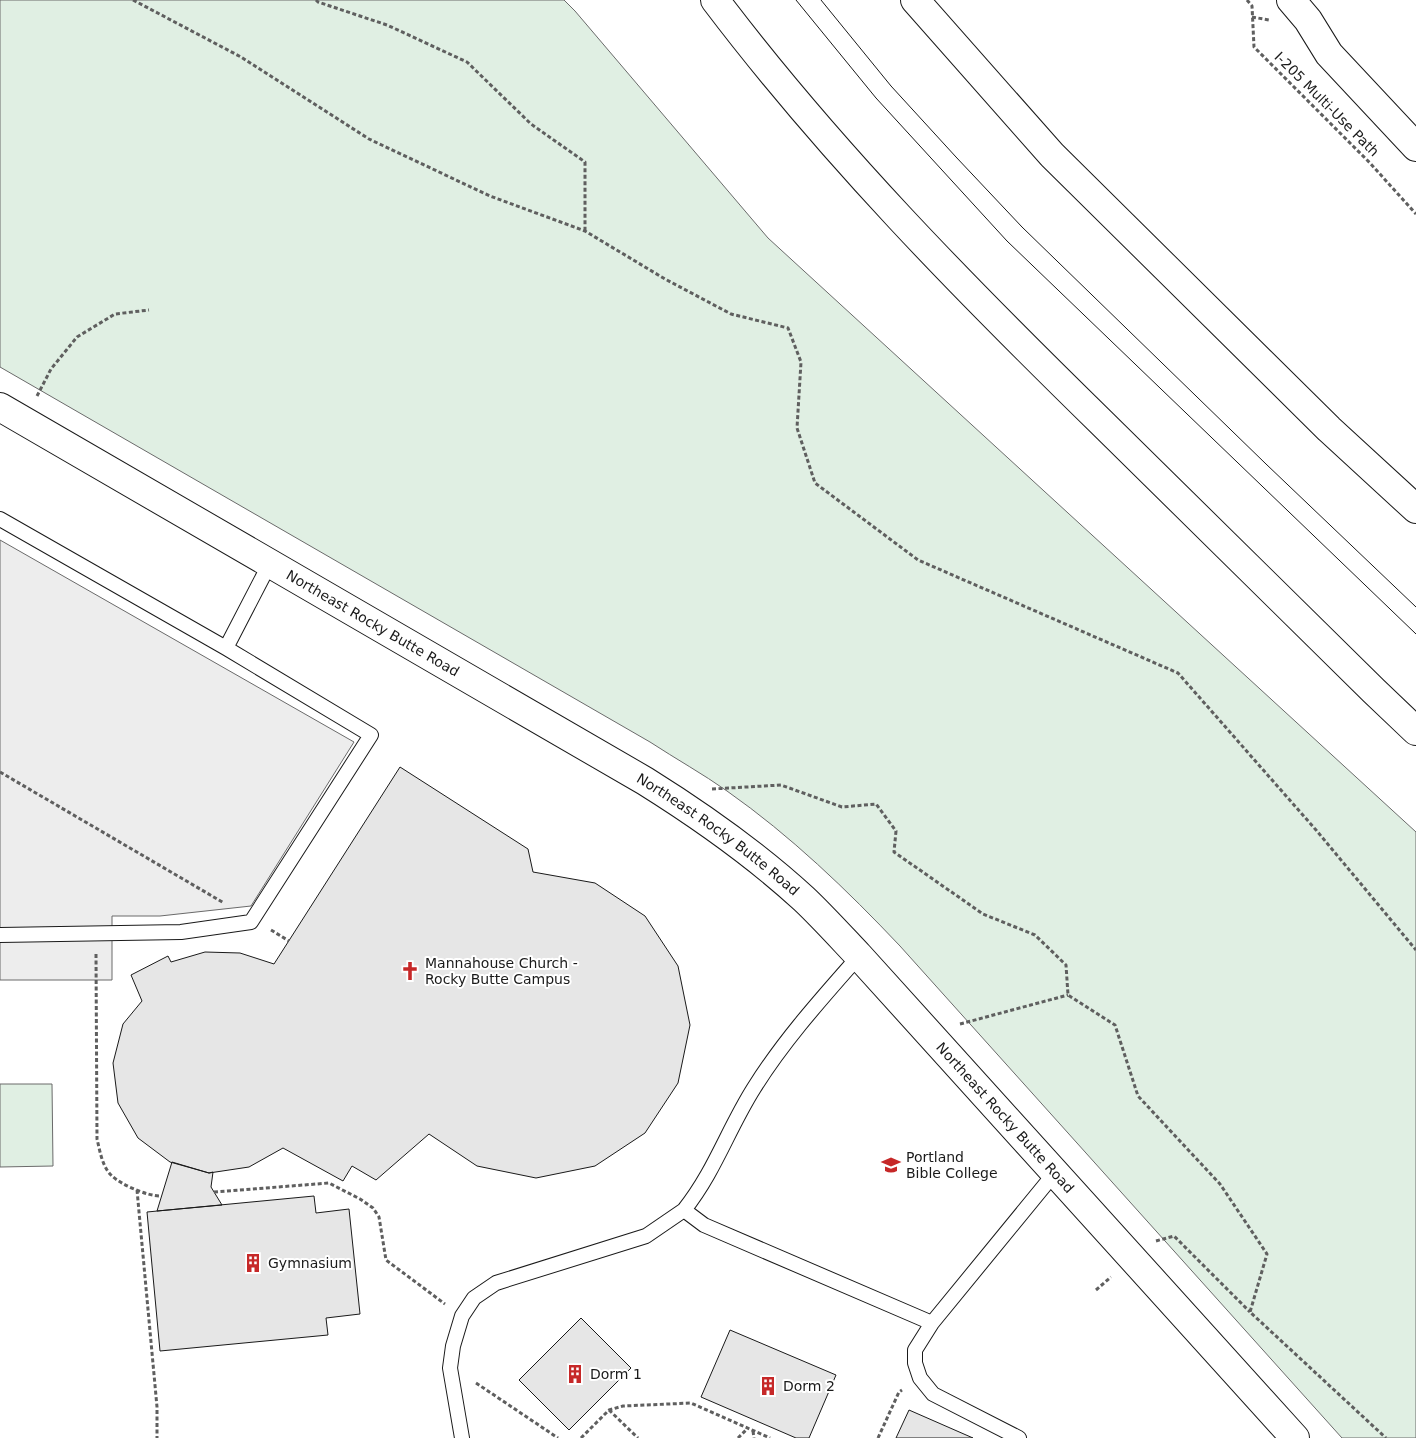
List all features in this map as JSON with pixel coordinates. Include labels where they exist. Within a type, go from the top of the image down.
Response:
[{"type":"main road","points":[[715,0],[822,132],[919,239],[1073,395],[1416,731]]},
{"type":"main road","points":[[915,0],[1052,155],[1329,429],[1416,509]]},
{"type":"main road","points":[[1291,0],[1308,20],[1329,54],[1416,148]]},
{"type":"main road","name":"Northeast Rocky Butte Road","points":[[0,407],[645,781],[685,806],[750,853],[804,899],[859,956],[1054,1174],[1295,1438]]},
{"type":"lane","points":[[0,519],[226,648],[371,735],[251,922],[181,932],[0,935]]},
{"type":"lane","points":[[226,648],[270,563]]},
{"type":"lane","points":[[462,1438],[450,1368],[453,1346],[462,1316],[474,1298],[496,1283],[646,1236],[684,1210],[700,1190],[716,1162],[740,1111],[772,1060],[859,956]]},
{"type":"lane","points":[[1018,1438],[934,1394],[920,1378],[915,1363],[915,1350],[932,1323],[1054,1174]]},
{"type":"lane","points":[[684,1210],[704,1225],[932,1323]]},
{"type":"path","points":[[133,0],[241,57],[369,139],[490,196],[585,230],[665,279],[731,314],[788,328],[801,362],[797,428],[815,482],[918,560],[1178,673],[1316,830],[1416,950]]},
{"type":"path","points":[[316,0],[387,25],[467,62],[531,124],[585,162],[585,230]]},
{"type":"path","name":"I-205 Multi-Use Path","points":[[1247,0],[1252,6],[1254,47],[1370,163],[1416,214]]},
{"type":"path","points":[[24,421],[51,369],[77,337],[115,314],[149,310]]},
{"type":"path","points":[[0,772],[289,941]]},
{"type":"path","points":[[685,806],[706,789],[781,785],[842,807],[876,804],[896,830],[894,852],[982,914],[1035,935],[1066,965],[1068,995]]},
{"type":"path","points":[[96,934],[97,1139],[101,1159],[111,1175],[137,1190],[154,1196],[161,1196]]},
{"type":"path","points":[[928,1033],[1068,995],[1115,1025],[1138,1096],[1220,1184],[1267,1254],[1250,1312],[1386,1438]]},
{"type":"path","points":[[214,1192],[329,1183],[360,1199],[372,1208],[379,1217],[386,1260],[462,1316]]},
{"type":"path","points":[[137,1190],[157,1407],[157,1438]]},
{"type":"path","points":[[878,1438],[899,1392],[920,1378]]},
{"type":"path","points":[[488,1390],[558,1438]]},
{"type":"path","points":[[581,1438],[610,1410],[622,1406],[691,1403],[770,1438]]},
{"type":"path","points":[[610,1410],[638,1438]]},
{"type":"path","points":[[738,1438],[748,1428]]},
{"type":"path","points":[[752,1430],[754,1438]]},
{"type":"green space","points":[[0,0],[564,0],[768,238],[1416,832],[1416,1438],[1342,1438],[900,946],[818,864],[751,808],[650,742],[0,367]]},
{"type":"green space","points":[[0,1084],[52,1084],[53,1166],[0,1167]]},
{"type":"shaded area","points":[[0,540],[354,742],[251,906],[160,916],[112,916],[112,980],[0,980]]},
{"type":"building","name":"Mannahouse Church - Rocky Butte Campus","points":[[400,767],[528,849],[533,872],[595,883],[645,916],[678,966],[690,1025],[678,1083],[645,1133],[595,1166],[536,1178],[477,1166],[429,1134],[376,1180],[352,1166],[343,1181],[283,1148],[249,1167],[209,1173],[170,1162],[138,1138],[118,1103],[113,1063],[123,1024],[142,1001],[131,975],[168,956],[171,962],[205,952],[240,953],[274,964]]},
{"type":"building","points":[[172,1162],[209,1173],[213,1172],[211,1187],[222,1205],[157,1211]]},
{"type":"building","name":"Gymnasium","points":[[314,1196],[316,1213],[349,1209],[360,1314],[326,1318],[328,1335],[160,1351],[147,1212]]},
{"type":"building","name":"Dorm 1","points":[[581,1318],[631,1368],[569,1430],[519,1380]]},
{"type":"building","name":"Dorm 2","points":[[730,1330],[836,1375],[809,1438],[796,1438],[701,1397]]},
{"type":"building","points":[[909,1410],[973,1438],[896,1438]]},
{"type":"tram line","points":[[796,0],[876,98],[1007,241],[1416,634]]},
{"type":"tram line","points":[[821,0],[891,86],[1022,227],[1416,607]]},
{"type":"place","name":"Mannahouse Church - Rocky Butte Campus","points":[[410,971]]},
{"type":"place","name":"Portland Bible College","points":[[891,1165]]},
{"type":"place","name":"Gymnasium","points":[[253,1263]]},
{"type":"place","name":"Dorm 1","points":[[575,1374]]},
{"type":"place","name":"Dorm 2","points":[[768,1386]]}]
